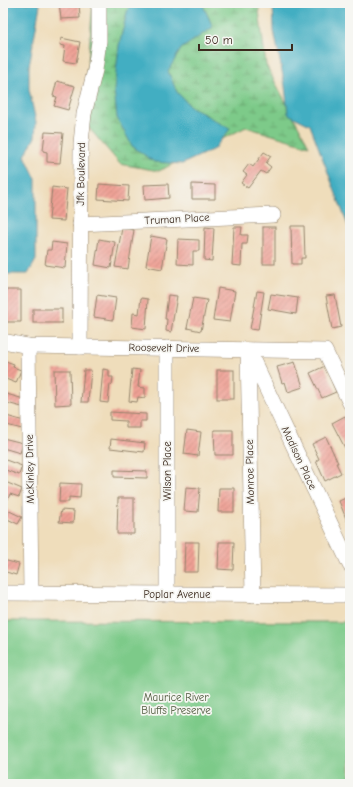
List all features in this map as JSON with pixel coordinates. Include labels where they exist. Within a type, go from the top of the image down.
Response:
[{"type":"street","name":"Jfk Boulevard","points":[[80,347],[81,143],[84,114],[99,41],[99,7],[97,3]]},
{"type":"street","name":"Truman Place","points":[[80,224],[273,215]]},
{"type":"street","name":"Roosevelt Drive","points":[[3,341],[28,346],[325,351],[350,403]]},
{"type":"street","name":"McKinley Drive","points":[[28,346],[31,593]]},
{"type":"street","name":"Wilson Place","points":[[167,348],[167,594]]},
{"type":"street","name":"Madison Place","points":[[248,350],[350,566]]},
{"type":"street","name":"Monroe Place","points":[[248,350],[253,594]]},
{"type":"street","name":"Poplar Avenue","points":[[3,593],[350,595]]},
{"type":"green space","points":[[93,3],[258,3],[266,65],[309,146],[246,127],[159,171],[120,164],[83,121]]},
{"type":"green space","name":"Maurice River Bluffs Preserve","points":[[3,621],[350,622],[350,784],[3,784]]},
{"type":"water","points":[[3,3],[39,3],[40,5],[29,66],[29,89],[36,122],[35,137],[25,156],[36,179],[36,260],[28,274],[3,274]]},
{"type":"water","points":[[131,3],[202,3],[213,27],[181,49],[168,71],[177,92],[190,106],[230,129],[214,149],[182,164],[154,162],[132,146],[117,118],[114,90],[119,45],[127,12]]},
{"type":"water","points":[[273,3],[350,3],[350,231],[310,125],[288,114],[285,86],[274,31]]},
{"type":"building","points":[[59,3],[79,3],[80,18],[61,19]]},
{"type":"building","points":[[61,38],[80,42],[76,63],[63,61],[65,46],[60,45]]},
{"type":"building","points":[[57,81],[75,86],[68,110],[54,106],[57,97],[53,96]]},
{"type":"building","points":[[45,132],[63,133],[60,163],[47,162],[47,152],[43,151]]},
{"type":"building","points":[[264,152],[271,156],[266,163],[271,167],[266,174],[261,171],[248,188],[241,183],[247,175],[243,172],[249,164],[253,167]]},
{"type":"building","points":[[99,184],[129,186],[128,201],[98,199]]},
{"type":"building","points":[[168,184],[169,198],[145,200],[144,185]]},
{"type":"building","points":[[192,184],[215,185],[215,199],[192,199]]},
{"type":"building","points":[[52,187],[67,189],[64,221],[49,220]]},
{"type":"building","points":[[291,226],[304,226],[305,258],[301,258],[301,264],[292,264]]},
{"type":"building","points":[[205,227],[214,228],[212,261],[204,260]]},
{"type":"building","points":[[234,227],[242,227],[241,235],[248,235],[247,244],[242,244],[241,266],[232,265]]},
{"type":"building","points":[[263,227],[275,227],[275,264],[263,264]]},
{"type":"building","points":[[122,228],[134,230],[128,269],[115,267]]},
{"type":"building","points":[[151,236],[167,239],[162,269],[146,266]]},
{"type":"building","points":[[99,239],[115,242],[111,268],[95,265]]},
{"type":"building","points":[[178,239],[199,240],[199,251],[193,251],[193,265],[177,264]]},
{"type":"building","points":[[52,242],[67,244],[65,268],[45,265],[47,250],[51,250]]},
{"type":"building","points":[[218,288],[235,291],[230,322],[213,320]]},
{"type":"building","points":[[4,290],[21,290],[21,322],[3,322]]},
{"type":"building","points":[[257,291],[264,292],[258,330],[250,329]]},
{"type":"building","points":[[271,294],[298,298],[296,314],[268,309]]},
{"type":"building","points":[[97,295],[116,298],[113,320],[94,317]]},
{"type":"building","points":[[168,295],[177,296],[171,332],[166,331],[167,319],[165,319]]},
{"type":"building","points":[[335,295],[341,327],[332,329],[326,296]]},
{"type":"building","points":[[141,298],[148,299],[146,329],[132,327],[133,313],[139,314]]},
{"type":"building","points":[[193,298],[207,300],[201,331],[187,328]]},
{"type":"building","points":[[33,309],[62,309],[62,323],[33,323]]},
{"type":"building","points":[[3,360],[14,364],[13,367],[21,370],[16,383],[3,378]]},
{"type":"building","points":[[295,362],[303,387],[288,392],[285,382],[282,383],[277,367]]},
{"type":"building","points":[[325,366],[336,392],[322,398],[310,373]]},
{"type":"building","points":[[103,369],[109,370],[109,377],[113,377],[112,385],[110,384],[108,403],[100,402]]},
{"type":"building","points":[[132,369],[140,370],[138,387],[145,388],[145,398],[138,397],[137,402],[129,401]]},
{"type":"building","points":[[54,370],[70,370],[71,404],[55,405]]},
{"type":"building","points":[[84,370],[91,370],[88,402],[81,402]]},
{"type":"building","points":[[217,370],[234,370],[234,399],[217,399]]},
{"type":"building","points":[[3,393],[24,399],[22,407],[3,402]]},
{"type":"building","points":[[110,412],[146,414],[146,421],[140,421],[140,428],[126,428],[126,421],[110,420]]},
{"type":"building","points":[[3,415],[24,421],[22,429],[3,424]]},
{"type":"building","points":[[345,416],[350,426],[350,445],[345,448],[332,423]]},
{"type":"building","points":[[187,430],[201,432],[198,456],[184,454]]},
{"type":"building","points":[[214,430],[233,430],[233,455],[215,455]]},
{"type":"building","points":[[326,437],[341,473],[325,481],[316,461],[319,459],[312,444]]},
{"type":"building","points":[[3,438],[23,443],[20,453],[3,448]]},
{"type":"building","points":[[111,439],[145,443],[144,452],[110,448]]},
{"type":"building","points":[[3,459],[22,466],[19,475],[3,469]]},
{"type":"building","points":[[114,470],[147,471],[147,478],[114,477]]},
{"type":"building","points":[[3,481],[22,489],[19,497],[10,494],[8,499],[3,497]]},
{"type":"building","points":[[60,483],[81,484],[80,498],[69,497],[69,502],[59,502]]},
{"type":"building","points":[[186,487],[200,488],[198,512],[184,511]]},
{"type":"building","points":[[219,488],[234,488],[234,512],[218,512]]},
{"type":"building","points":[[350,496],[350,520],[347,521],[339,501]]},
{"type":"building","points":[[118,498],[134,498],[134,534],[117,534]]},
{"type":"building","points":[[3,508],[22,517],[18,524],[3,517]]},
{"type":"building","points":[[61,510],[74,511],[73,523],[59,522]]},
{"type":"building","points":[[185,542],[199,542],[198,572],[184,572]]},
{"type":"building","points":[[219,542],[234,542],[233,570],[218,569]]},
{"type":"building","points":[[3,560],[19,564],[16,575],[3,571]]}]
